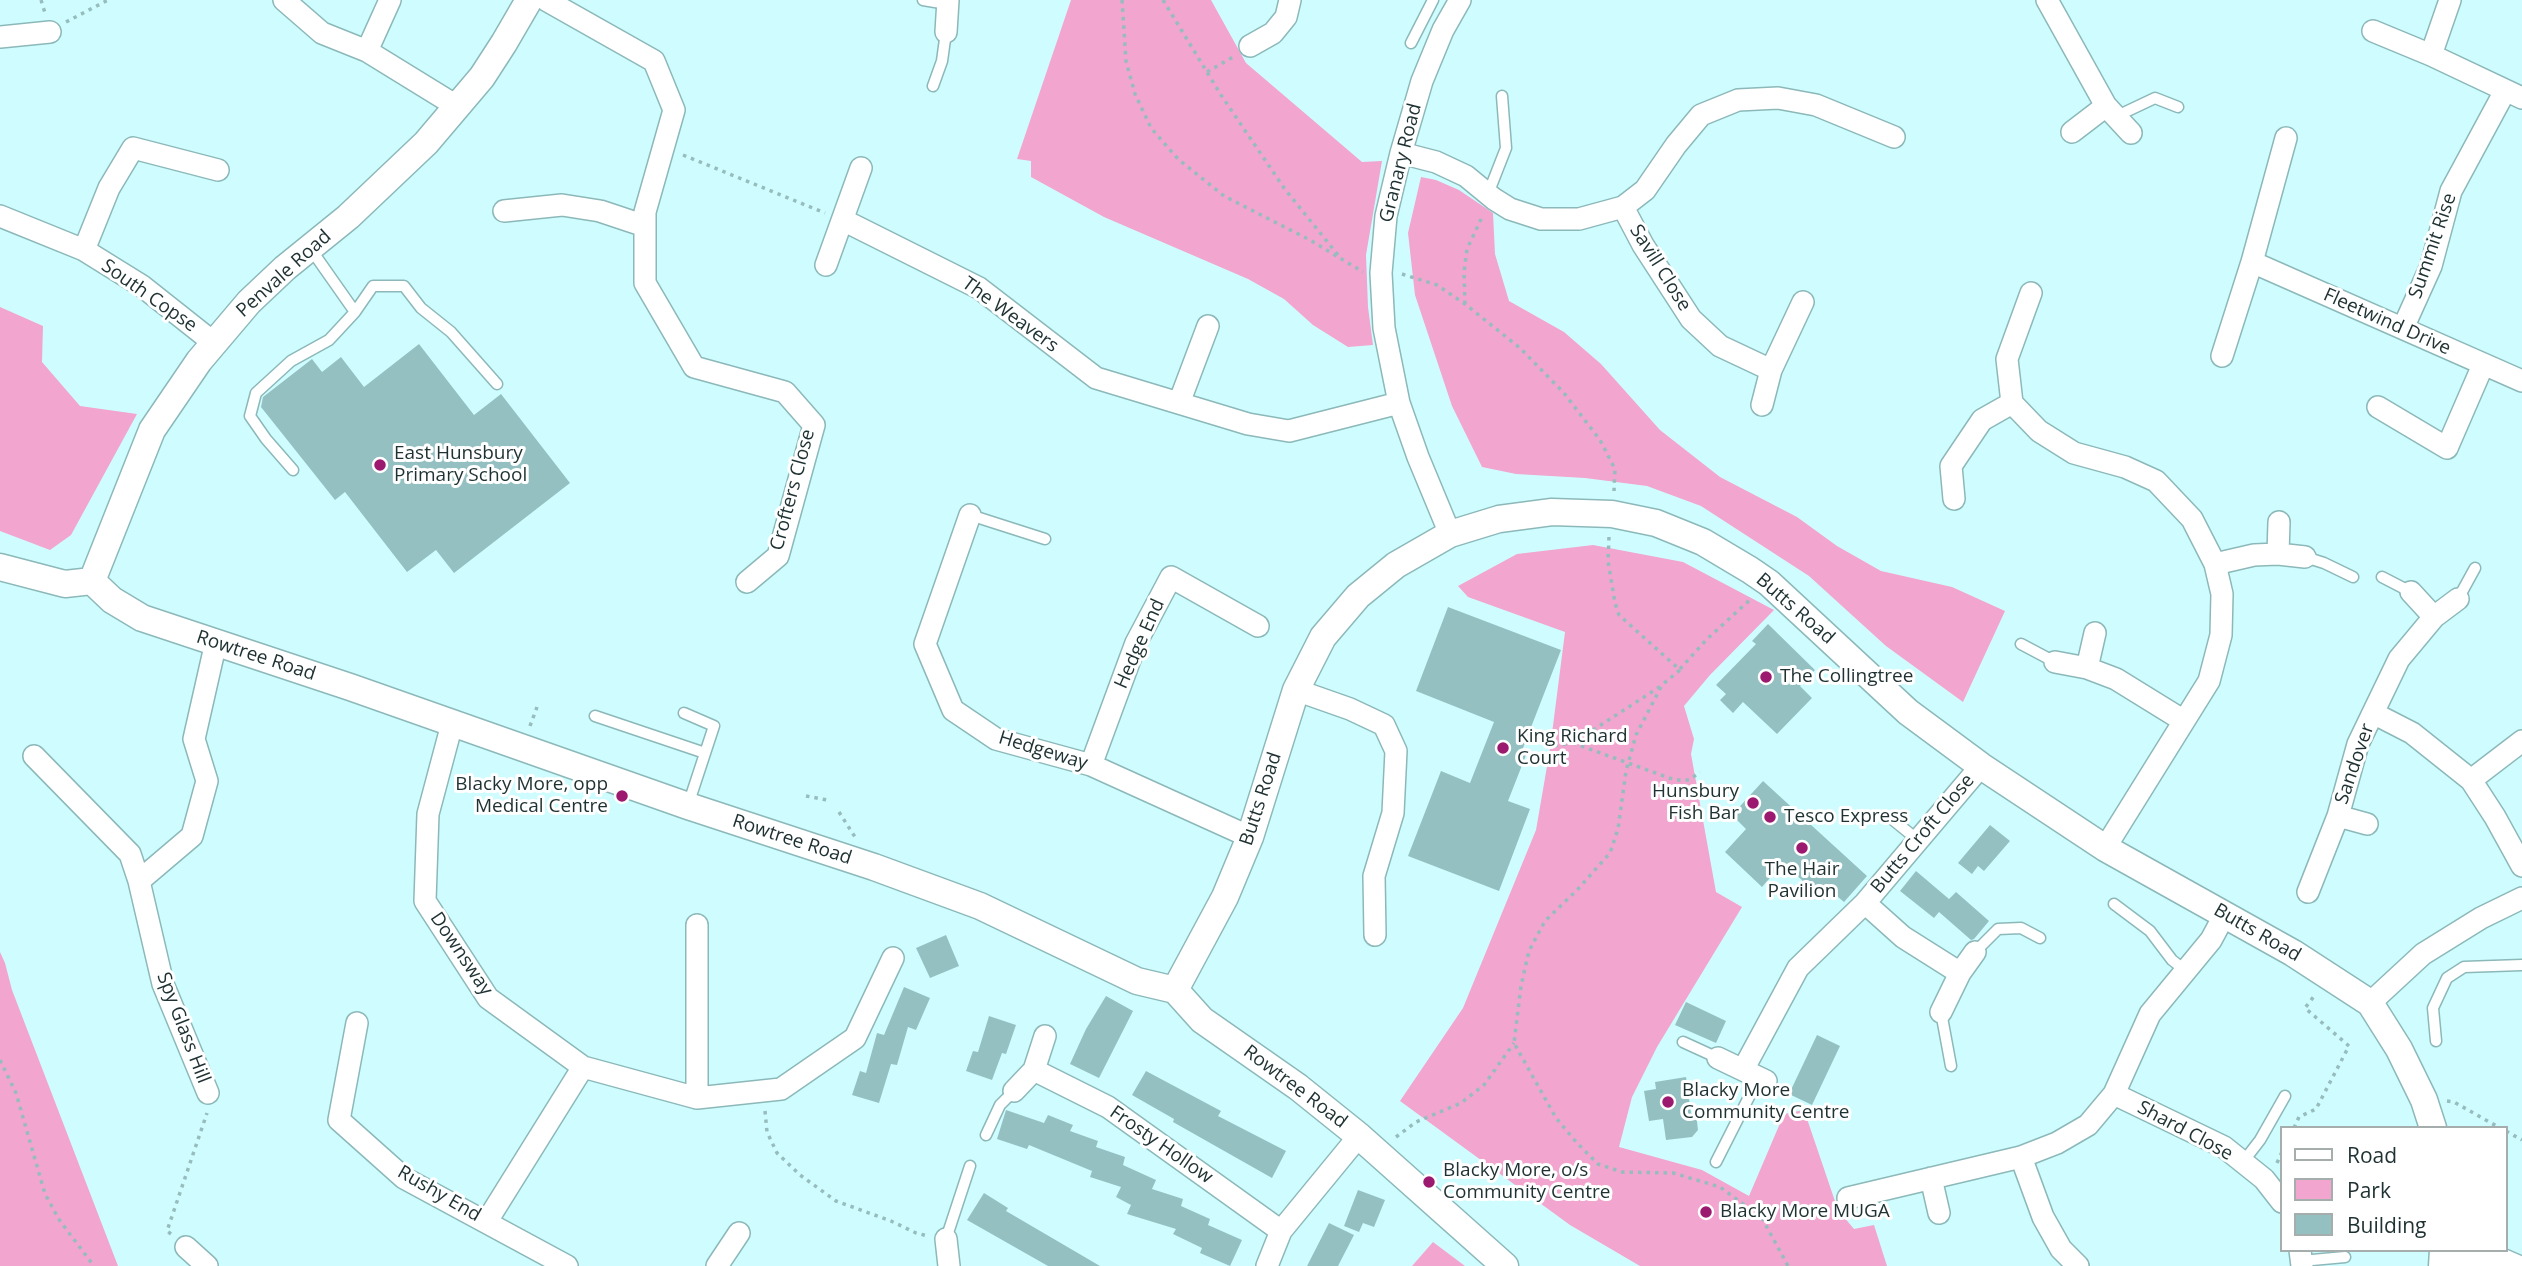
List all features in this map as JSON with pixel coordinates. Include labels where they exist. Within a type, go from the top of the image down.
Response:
[{"type":"street","points":[[285,0],[322,33],[367,51],[457,107]]},
{"type":"street","points":[[367,51],[390,0]]},
{"type":"street","name":"Penvale Road","points":[[92,582],[152,430],[214,343],[248,302],[348,217],[426,143],[457,107],[504,43],[529,0]]},
{"type":"street","name":"Crofters Close","points":[[547,0],[654,61],[674,110],[645,212],[645,283],[694,367],[785,391],[814,425],[778,556],[747,582]]},
{"type":"street","points":[[1250,46],[1273,33],[1286,17],[1290,0]]},
{"type":"street","name":"Granary Road","points":[[1450,534],[1399,403],[1384,328],[1381,273],[1386,216],[1401,153],[1422,81],[1443,30],[1460,0]]},
{"type":"street","points":[[2047,0],[2118,118],[2072,132]]},
{"type":"street","points":[[2431,55],[2450,0]]},
{"type":"street","points":[[946,32],[948,2]]},
{"type":"street","points":[[2373,31],[2431,55],[2514,95]]},
{"type":"street","points":[[0,37],[50,32]]},
{"type":"street","name":"Summit Rise","points":[[2403,328],[2431,266],[2451,191],[2514,95]]},
{"type":"street","points":[[1401,153],[1436,162],[1466,176],[1510,209],[1541,219],[1579,219],[1623,206],[1645,190],[1701,115],[1738,100],[1778,98],[1816,105],[1894,137]]},
{"type":"street","points":[[2222,356],[2252,262],[2286,138]]},
{"type":"street","name":"South Copse","points":[[84,250],[108,188],[133,148],[218,170]]},
{"type":"street","points":[[825,265],[861,168]]},
{"type":"street","points":[[504,211],[562,205],[600,211],[645,226]]},
{"type":"street","name":"Savill Close","points":[[1623,206],[1650,255],[1691,319],[1720,346],[1771,370]]},
{"type":"street","name":"South Copse","points":[[0,216],[84,250],[142,286],[214,343]]},
{"type":"street","name":"The Weavers","points":[[843,220],[979,288],[1096,378],[1248,424],[1289,431],[1399,403]]},
{"type":"street","name":"Fleetwind Drive","points":[[2252,262],[2522,382]]},
{"type":"street","points":[[2031,293],[2007,359],[2012,403],[2039,431],[2074,453],[2125,467],[2156,481],[2192,519],[2216,564],[2222,594],[2221,635],[2209,681],[2105,848]]},
{"type":"street","points":[[1762,405],[1771,370],[1803,302]]},
{"type":"street","points":[[1179,403],[1209,326]]},
{"type":"street","points":[[2378,407],[2447,447],[2483,365]]},
{"type":"street","points":[[1954,499],[1951,466],[1982,419],[2012,403]]},
{"type":"street","name":"Butts Road","points":[[1175,990],[1226,897],[1250,837],[1296,690],[1323,637],[1357,596],[1396,565],[1450,534],[1499,519],[1552,512],[1612,514],[1656,523],[1703,542],[1769,583],[1908,712],[1981,766],[2105,848],[2293,953],[2370,1003],[2399,1049],[2424,1100],[2432,1126]]},
{"type":"street","name":"Hedgeway","points":[[970,515],[925,644],[953,710],[996,739],[1091,765],[1250,837]]},
{"type":"street","points":[[2278,554],[2279,522]]},
{"type":"street","points":[[2216,564],[2254,555],[2305,557]]},
{"type":"street","points":[[0,567],[65,584],[92,582]]},
{"type":"street","name":"Hedge End","points":[[1091,765],[1136,643],[1171,577],[1258,626]]},
{"type":"street","name":"Rowtree Road","points":[[92,582],[112,600],[142,618],[688,806],[874,867],[980,906],[1136,981],[1175,990],[1202,1020],[1298,1087],[1359,1136],[1505,1266]]},
{"type":"street","points":[[2411,592],[2434,617]]},
{"type":"street","name":"Sandover","points":[[2308,892],[2338,816],[2358,744],[2399,659],[2434,617],[2458,599]]},
{"type":"street","points":[[2087,668],[2095,634]]},
{"type":"street","points":[[139,881],[192,836],[208,781],[194,739],[216,642]]},
{"type":"street","points":[[2055,662],[2087,668],[2116,679],[2184,721]]},
{"type":"street","points":[[1296,690],[1384,724],[1396,751],[1393,813],[1374,876],[1375,935]]},
{"type":"street","name":"Sandover","points":[[2373,713],[2412,733],[2471,780],[2522,866]]},
{"type":"street","name":"Downsway","points":[[452,724],[428,814],[425,901],[488,998],[583,1067],[697,1098],[781,1089],[855,1038],[893,958]]},
{"type":"street","points":[[2471,780],[2522,741]]},
{"type":"street","name":"Spy Glass Hill","points":[[34,756],[130,854],[163,984],[208,1093]]},
{"type":"street","name":"Butts Croft Close","points":[[1754,1074],[1798,968],[1865,903],[1981,766]]},
{"type":"street","name":"Sandover","points":[[2338,816],[2367,824]]},
{"type":"street","points":[[2370,1003],[2423,954],[2481,918],[2522,898]]},
{"type":"street","name":"Butts Croft Close","points":[[1865,903],[1903,937],[1960,973]]},
{"type":"street","points":[[1848,1198],[2021,1157],[2057,1143],[2088,1125],[2114,1094],[2150,1014],[2211,940],[2225,914]]},
{"type":"street","points":[[697,925],[697,1098]]},
{"type":"street","points":[[1941,1012],[1960,973],[1975,952]]},
{"type":"street","name":"Rushy End","points":[[356,1023],[339,1120],[404,1178],[567,1266]]},
{"type":"street","points":[[1014,1091],[1034,1070],[1045,1036]]},
{"type":"street","points":[[1718,1058],[1754,1074]]},
{"type":"street","name":"Rushy End","points":[[487,1221],[583,1067]]},
{"type":"street","name":"Frosty Hollow","points":[[1034,1070],[1108,1107],[1282,1231]]},
{"type":"street","name":"Shard Close","points":[[2114,1094],[2214,1142],[2264,1179],[2280,1199]]},
{"type":"street","points":[[1267,1266],[1282,1231],[1359,1136]]},
{"type":"street","points":[[2021,1157],[2043,1217],[2061,1249],[2078,1266]]},
{"type":"street","points":[[1931,1178],[1939,1213]]},
{"type":"street","points":[[716,1266],[739,1233]]},
{"type":"street","points":[[946,1239],[951,1265]]},
{"type":"street","points":[[186,1247],[207,1266]]},
{"type":"street","points":[[2443,1257],[2504,1261],[2518,1266]]},
{"type":"lane","points":[[923,0],[948,2]]},
{"type":"lane","points":[[1411,43],[1433,0]]},
{"type":"lane","points":[[933,86],[943,61],[946,32]]},
{"type":"lane","points":[[1491,197],[1506,148],[1502,96]]},
{"type":"lane","points":[[2118,118],[2155,98],[2178,107]]},
{"type":"lane","points":[[310,248],[355,312]]},
{"type":"lane","points":[[293,470],[265,439],[250,416],[256,393],[291,362],[329,340],[355,312],[373,286],[404,286],[421,308],[451,332],[496,384]]},
{"type":"lane","points":[[970,515],[1045,539]]},
{"type":"lane","points":[[2305,557],[2353,577]]},
{"type":"lane","points":[[2458,599],[2475,568]]},
{"type":"lane","points":[[2382,578],[2411,592]]},
{"type":"lane","points":[[2021,644],[2055,662]]},
{"type":"lane","points":[[684,713],[714,726],[688,806]]},
{"type":"lane","points":[[595,716],[705,753]]},
{"type":"lane","points":[[1892,819],[1919,841]]},
{"type":"lane","points":[[2114,904],[2150,931],[2172,960],[2186,971]]},
{"type":"lane","points":[[1975,952],[1998,929],[2021,928],[2040,937]]},
{"type":"lane","points":[[2436,1041],[2432,1008],[2447,978],[2465,967],[2522,965]]},
{"type":"lane","points":[[1941,1012],[1951,1066]]},
{"type":"lane","points":[[1684,1042],[1718,1058]]},
{"type":"lane","points":[[1716,1162],[1753,1089],[1754,1074]]},
{"type":"lane","points":[[986,1135],[1000,1105],[1014,1091]]},
{"type":"lane","points":[[2243,1162],[2260,1140],[2285,1096]]},
{"type":"lane","points":[[946,1239],[970,1166]]},
{"type":"lane","points":[[2301,1259],[2346,1257]]},
{"type":"path","points":[[41,0],[50,32],[108,0]]},
{"type":"path","points":[[1122,0],[1126,61],[1135,94],[1151,128],[1178,159],[1224,196],[1310,240],[1361,272]]},
{"type":"path","points":[[1163,0],[1284,188],[1342,260]]},
{"type":"path","points":[[1208,72],[1250,46]]},
{"type":"path","points":[[663,147],[843,220]]},
{"type":"path","points":[[1465,304],[1464,272],[1467,249],[1491,197]]},
{"type":"path","points":[[1398,274],[1437,285],[1520,348],[1564,393],[1600,440],[1615,470],[1608,561],[1619,615],[1680,670]]},
{"type":"path","points":[[1546,747],[1573,743],[1662,685],[1680,670],[1707,639],[1769,583]]},
{"type":"path","points":[[1381,1155],[1394,1138],[1416,1122],[1461,1102],[1484,1085],[1514,1044],[1521,986],[1529,951],[1545,921],[1610,853],[1618,828],[1626,771],[1636,735],[1662,685]]},
{"type":"path","points":[[1573,743],[1675,780],[1689,780],[1700,772]]},
{"type":"path","points":[[806,796],[827,800]]},
{"type":"path","points":[[2295,1126],[2299,1117],[2316,1109],[2349,1046],[2305,1008],[2329,977]]},
{"type":"path","points":[[1514,1044],[1556,1118],[1598,1164],[1622,1172],[1673,1173],[1720,1187],[1762,1218],[1788,1266]]},
{"type":"path","points":[[0,1060],[16,1093],[45,1194],[60,1221],[94,1266]]},
{"type":"path","points":[[763,1091],[768,1132],[777,1153],[800,1175],[836,1201],[916,1233],[946,1239]]},
{"type":"path","points":[[186,1247],[167,1231],[208,1110],[208,1093]]},
{"type":"path","points":[[2424,1100],[2454,1101],[2497,1126]]},
{"type":"green space","points":[[1071,0],[1211,0],[1246,63],[1362,162],[1382,161],[1366,255],[1373,345],[1348,347],[1313,325],[1284,299],[1248,279],[1104,217],[1031,177],[1031,161],[1017,159]]},
{"type":"green space","points":[[1421,177],[1459,190],[1493,213],[1495,254],[1509,301],[1564,332],[1601,364],[1660,430],[1720,477],[1797,517],[1837,546],[1881,571],[1952,587],[2005,611],[1963,702],[1886,646],[1809,576],[1701,506],[1647,486],[1585,478],[1516,474],[1482,467],[1452,406],[1415,295],[1408,233]]},
{"type":"green space","points":[[0,307],[43,326],[42,362],[80,406],[137,414],[71,535],[50,550],[0,531]]},
{"type":"green space","points":[[1593,545],[1683,562],[1774,610],[1710,675],[1684,706],[1694,739],[1691,754],[1716,892],[1742,907],[1657,1047],[1632,1097],[1619,1147],[1702,1170],[1749,1196],[1784,1114],[1804,1110],[1838,1210],[1854,1229],[1874,1225],[1887,1266],[1640,1266],[1570,1225],[1400,1101],[1463,1008],[1536,830],[1550,749],[1565,632],[1468,597],[1458,586],[1517,554]]},
{"type":"green space","points":[[0,952],[12,990],[118,1266],[0,1266]]},
{"type":"green space","points":[[1433,1242],[1465,1266],[1412,1266]]},
{"type":"building","points":[[419,344],[474,415],[501,394],[570,483],[454,573],[436,550],[407,572],[345,492],[335,500],[261,407],[263,397],[312,359],[322,372],[341,357],[364,387]]},
{"type":"building","name":"King Richard Court","points":[[1448,607],[1561,650],[1523,748],[1528,750],[1508,801],[1530,809],[1499,891],[1408,856],[1441,771],[1470,783],[1494,722],[1416,691]]},
{"type":"building","name":"The Collingtree","points":[[1768,624],[1815,670],[1800,686],[1812,698],[1777,734],[1743,702],[1733,713],[1720,700],[1726,694],[1716,685],[1756,644],[1752,641]]},
{"type":"building","points":[[1763,781],[1867,876],[1844,902],[1832,892],[1824,900],[1783,863],[1762,887],[1725,852],[1746,829],[1732,815]]},
{"type":"building","points":[[1990,825],[2010,841],[1984,871],[1978,866],[1972,874],[1958,863]]},
{"type":"building","points":[[1916,871],[1949,899],[1956,892],[1989,921],[1974,939],[1971,940],[1939,912],[1934,918],[1900,891]]},
{"type":"building","points":[[946,935],[959,966],[930,978],[916,948]]},
{"type":"building","points":[[904,987],[930,998],[916,1030],[908,1027],[897,1065],[891,1064],[879,1103],[852,1095],[860,1071],[866,1073],[877,1033],[884,1035]]},
{"type":"building","points":[[1106,996],[1133,1011],[1099,1078],[1070,1064],[1086,1029]]},
{"type":"building","points":[[1686,1002],[1726,1021],[1716,1043],[1675,1025]]},
{"type":"building","points":[[989,1016],[1016,1025],[1006,1054],[1002,1053],[992,1080],[966,1071],[973,1051],[978,1052]]},
{"type":"building","points":[[1817,1035],[1840,1046],[1812,1105],[1789,1094]]},
{"type":"building","points":[[1146,1071],[1221,1111],[1218,1116],[1286,1151],[1272,1178],[1173,1122],[1174,1119],[1132,1095]]},
{"type":"building","name":"Blacky More Community Centre","points":[[1686,1077],[1691,1113],[1696,1113],[1698,1130],[1692,1137],[1666,1140],[1663,1119],[1649,1121],[1644,1091],[1656,1089],[1655,1082]]},
{"type":"building","points":[[1006,1110],[1044,1123],[1048,1115],[1073,1125],[1070,1131],[1098,1141],[1096,1147],[1125,1157],[1123,1165],[1156,1180],[1152,1189],[1183,1199],[1181,1206],[1210,1219],[1208,1225],[1242,1240],[1230,1266],[1200,1253],[1202,1248],[1173,1234],[1176,1229],[1127,1214],[1131,1205],[1116,1197],[1121,1187],[1090,1177],[1092,1171],[1029,1145],[1027,1149],[997,1139]]},
{"type":"building","points":[[1358,1190],[1385,1200],[1374,1227],[1363,1223],[1359,1232],[1344,1226]]},
{"type":"building","points":[[984,1193],[1008,1208],[1006,1211],[1100,1266],[1048,1266],[967,1220]]},
{"type":"building","points":[[1329,1223],[1354,1235],[1338,1266],[1307,1266]]},
{"type":"place","name":"East Hunsbury Primary School","points":[[380,465]]},
{"type":"place","name":"The Collingtree","points":[[1766,677]]},
{"type":"place","name":"King Richard Court","points":[[1503,748]]},
{"type":"place","name":"Blacky More, opp Medical Centre","points":[[622,796]]},
{"type":"place","name":"Hunsbury Fish Bar","points":[[1753,803]]},
{"type":"place","name":"Tesco Express","points":[[1770,817]]},
{"type":"place","name":"The Hair Pavilion","points":[[1802,848]]},
{"type":"place","name":"Blacky More Community Centre","points":[[1668,1102]]},
{"type":"place","name":"Blacky More, o/s Community Centre","points":[[1429,1182]]},
{"type":"place","name":"Blacky More MUGA","points":[[1706,1212]]}]
